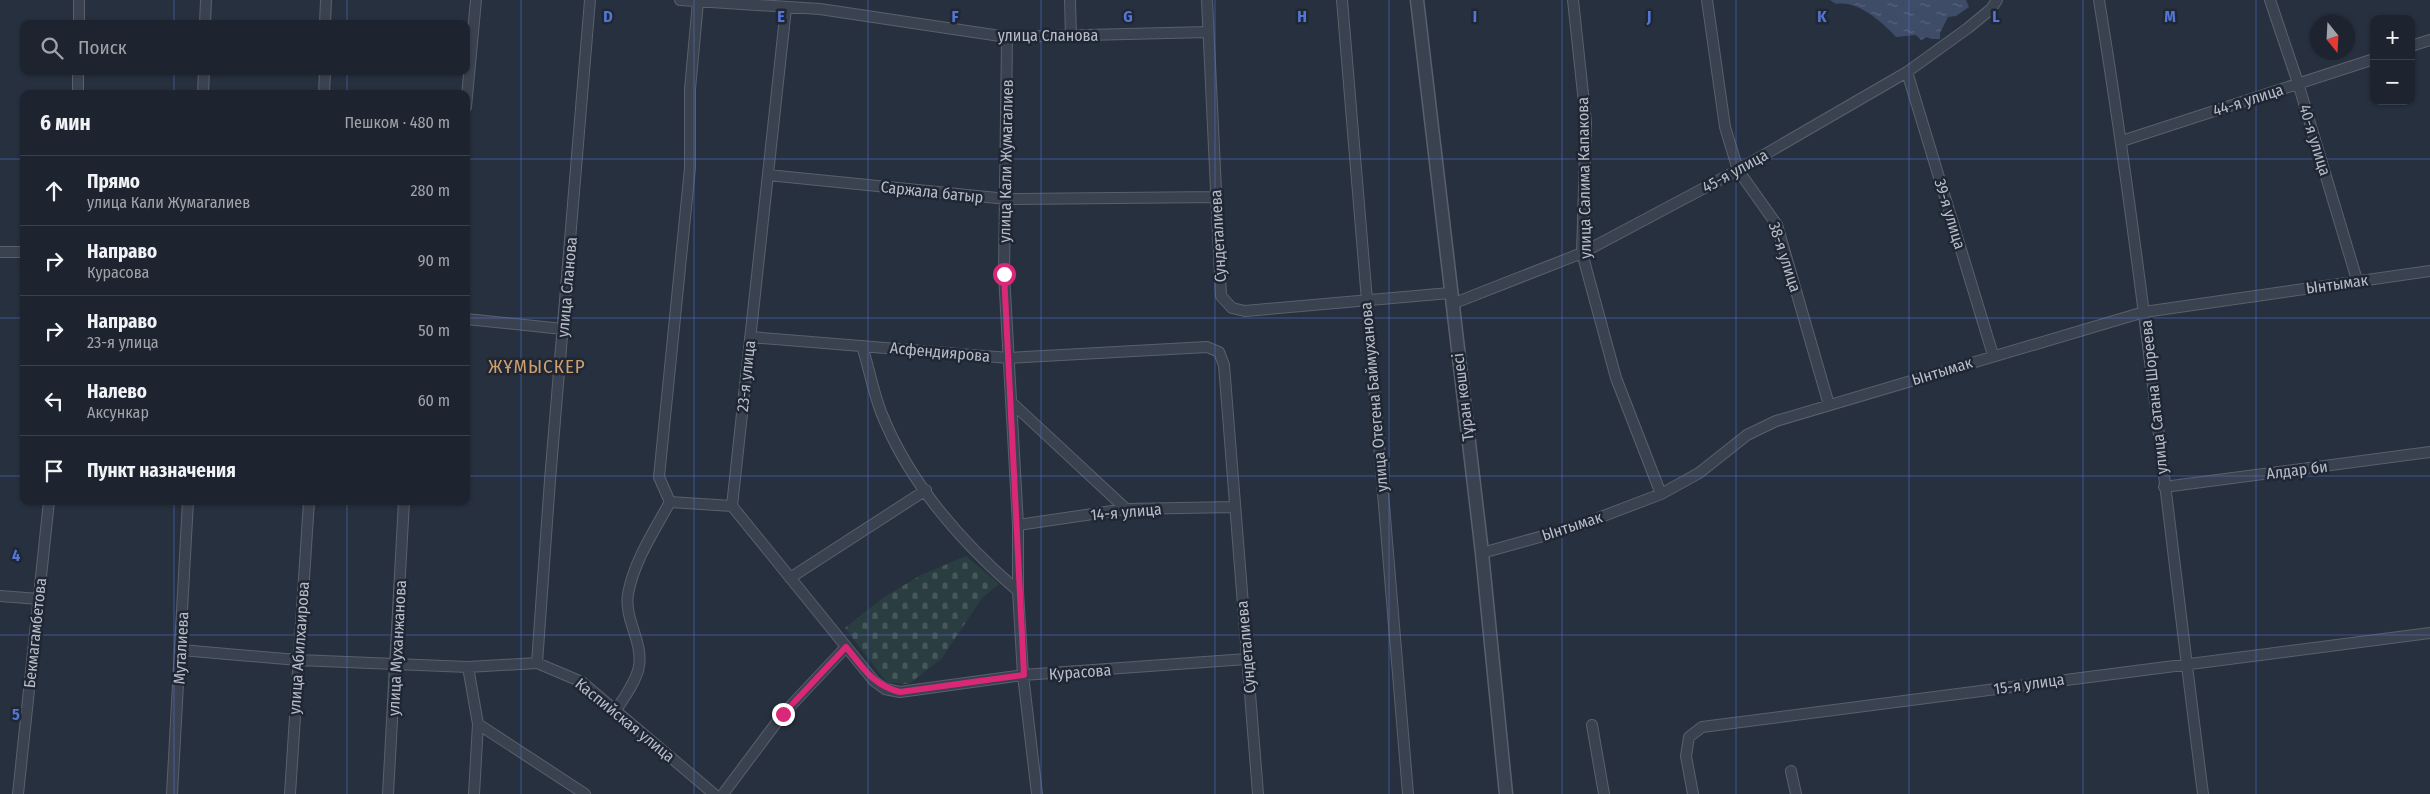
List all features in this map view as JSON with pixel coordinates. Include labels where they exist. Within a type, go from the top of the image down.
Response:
[{"type":"street","points":[[79,20],[80,0]]},
{"type":"street","points":[[205,20],[206,0]]},
{"type":"street","points":[[325,20],[326,0]]},
{"type":"street","points":[[470,64],[476,0]]},
{"type":"street","name":"улица Сланова","points":[[537,663],[550,480],[590,0]]},
{"type":"street","name":"улица Сланова","points":[[680,0],[786,8],[820,5],[1007,37],[1208,32]]},
{"type":"street","points":[[1070,0],[1071,36]]},
{"type":"street","name":"Сундеталиева","points":[[1207,0],[1221,296],[1232,308],[1245,311],[1366,301],[1451,299]]},
{"type":"street","name":"улица Отегена Баймуханова","points":[[1342,0],[1408,794]]},
{"type":"street","name":"Тұран көшесі","points":[[1416,0],[1482,553],[1506,794]]},
{"type":"street","name":"улица Салима Капакова","points":[[1573,0],[1586,122],[1582,253],[1616,378],[1661,494]]},
{"type":"street","name":"38-я улица","points":[[1706,0],[1725,127],[1738,170],[1777,225],[1829,405]]},
{"type":"street","name":"45-я улица","points":[[1451,299],[1582,253],[1738,170],[1907,72],[1968,28],[1991,9],[1997,0]]},
{"type":"street","name":"улица Сатана Шореева","points":[[2099,0],[2122,141],[2203,794]]},
{"type":"street","name":"40-я улица","points":[[2270,0],[2298,83],[2357,280]]},
{"type":"street","points":[[670,502],[659,478],[690,168],[690,89],[698,2]]},
{"type":"street","name":"23-я улица","points":[[732,506],[786,8]]},
{"type":"street","name":"улица Кали Жумагалиев","points":[[1007,37],[1007,200],[1004,274],[1018,525],[1018,590],[1024,675],[1037,794]]},
{"type":"street","points":[[2415,45],[2430,40]]},
{"type":"street","name":"44-я улица","points":[[2122,141],[2371,60]]},
{"type":"street","name":"39-я улица","points":[[1907,72],[1993,355]]},
{"type":"street","points":[[78,75],[78,90]]},
{"type":"street","points":[[203,90],[204,75]]},
{"type":"street","points":[[324,90],[325,75]]},
{"type":"street","points":[[468,90],[469,75]]},
{"type":"street","name":"Саржала батыр","points":[[768,175],[1007,200],[1216,197]]},
{"type":"street","points":[[0,252],[20,252]]},
{"type":"street","name":"Ынтымак","points":[[1482,553],[1572,528],[1661,494],[1699,473],[1747,435],[1776,421],[1993,355],[2144,312],[2430,271]]},
{"type":"street","points":[[470,320],[563,329]]},
{"type":"street","name":"Асфендиярова","points":[[750,337],[1009,358],[1207,347],[1218,352]]},
{"type":"street","points":[[862,346],[881,412],[907,464],[959,535],[1018,590]]},
{"type":"street","name":"Сундеталиева","points":[[1218,352],[1224,365],[1258,794]]},
{"type":"street","points":[[1011,402],[1126,509]]},
{"type":"street","name":"Алдар би","points":[[2164,487],[2430,452]]},
{"type":"street","points":[[790,578],[926,490]]},
{"type":"street","points":[[670,502],[732,506],[846,647],[783,714],[723,794]]},
{"type":"street","points":[[616,710],[639,666],[638,649],[629,616],[628,594],[642,550],[670,502]]},
{"type":"street","name":"Бекмагамбетова","points":[[18,794],[49,505]]},
{"type":"street","name":"Муталиева","points":[[172,794],[188,505]]},
{"type":"street","name":"улица Абилхаирова","points":[[290,794],[309,505]]},
{"type":"street","name":"улица Муханжанова","points":[[388,794],[404,505]]},
{"type":"street","name":"14-я улица","points":[[1018,525],[1126,509],[1235,508]]},
{"type":"street","points":[[0,596],[39,599]]},
{"type":"street","name":"15-я улица","points":[[1693,794],[1686,756],[1689,737],[1702,728],[2186,663],[2430,633]]},
{"type":"street","name":"Курасова","points":[[846,647],[874,681],[885,688],[900,692],[1024,675],[1247,659]]},
{"type":"street","name":"Каспийская улица","points":[[181,650],[298,660],[468,667],[537,663],[582,682],[714,794]]},
{"type":"street","points":[[468,667],[478,724],[474,794]]},
{"type":"street","points":[[478,724],[585,794]]},
{"type":"street","points":[[1592,725],[1604,794]]},
{"type":"street","points":[[1791,771],[1796,794]]},
{"type":"green space","points":[[966,556],[999,584],[982,598],[942,658],[909,684],[887,683],[845,628],[884,597],[921,575]]},
{"type":"water","points":[[1830,0],[1966,0],[1969,7],[1956,16],[1948,17],[1940,33],[1940,39],[1927,37],[1921,40],[1916,35],[1896,37],[1869,13],[1853,5],[1836,4]]},
{"type":"district","name":"ЖҰМЫСКЕР","points":[[537,366]]},
{"type":"route","points":[[783,714],[846,647],[874,681],[885,688],[900,692],[1024,675],[1018,590],[1018,525],[1004,274]]}]
